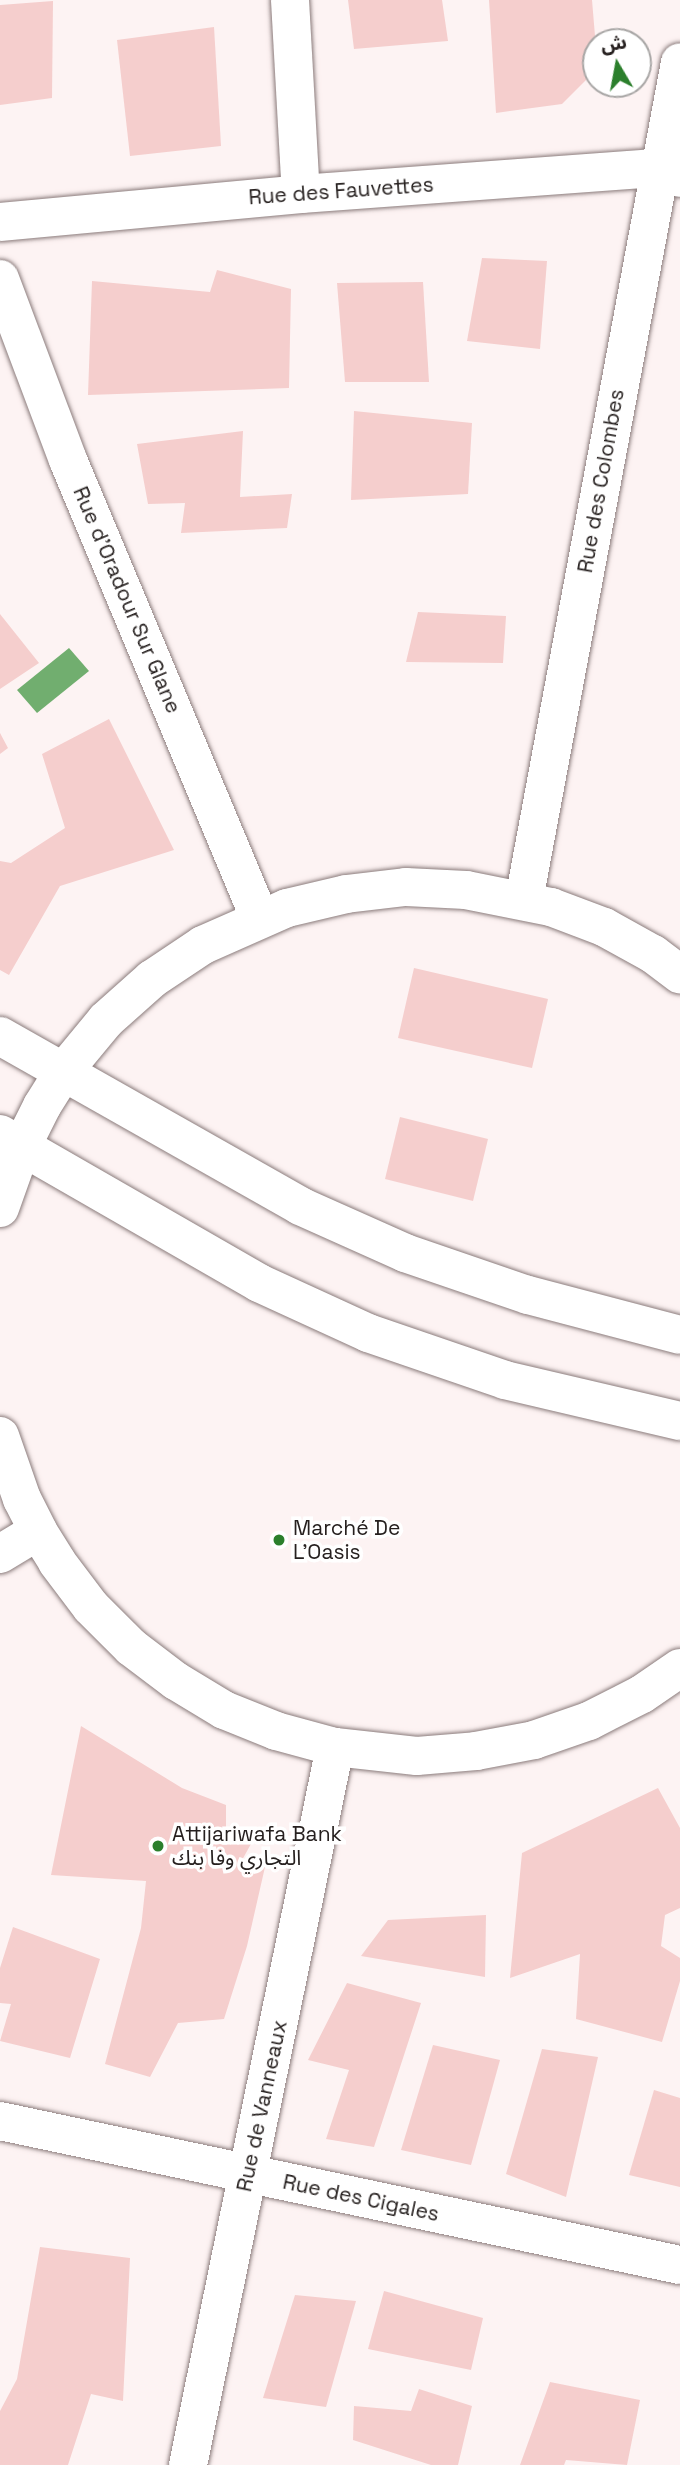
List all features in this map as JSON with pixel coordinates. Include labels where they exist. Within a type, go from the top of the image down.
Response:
[{"type":"street","points":[[290,0],[301,194]]},
{"type":"street","name":"Rue des Colombes","points":[[524,900],[670,173],[680,62]]},
{"type":"street","name":"Rue des Fauvettes","points":[[0,222],[301,194],[670,173]]},
{"type":"street","name":"Rue d'Oradour Sur Glane","points":[[0,279],[68,460],[260,918]]},
{"type":"street","points":[[0,1208],[11,1140],[106,1020],[152,979],[204,945],[260,918],[346,894],[405,887],[466,890],[524,900],[604,928],[653,954],[680,974]]},
{"type":"street","points":[[0,1036],[139,1118],[300,1206],[405,1253],[528,1296],[680,1335]]},
{"type":"street","points":[[11,1140],[259,1283],[369,1332],[505,1380],[680,1421]]},
{"type":"street","points":[[0,1436],[22,1499],[38,1531],[91,1607],[131,1647],[176,1681],[224,1710],[276,1731],[335,1747],[417,1756],[476,1751],[534,1740],[589,1721],[642,1694],[680,1668]]},
{"type":"street","points":[[0,1554],[38,1531]]},
{"type":"street","name":"Rue de Vanneaux","points":[[188,2465],[335,1747]]},
{"type":"street","name":"Rue des Cigales","points":[[0,2121],[680,2265]]},
{"type":"shaded area","points":[[69,648],[89,671],[37,713],[17,690]]},
{"type":"building","points":[[348,0],[442,0],[448,41],[354,49]]},
{"type":"building","points":[[489,0],[592,0],[594,28],[582,28],[582,84],[562,104],[496,113]]},
{"type":"building","points":[[53,1],[52,98],[0,105],[0,5]]},
{"type":"building","points":[[214,27],[221,146],[130,156],[117,40]]},
{"type":"building","points":[[482,258],[547,261],[540,349],[467,341]]},
{"type":"building","points":[[217,270],[291,289],[289,388],[88,395],[92,281],[210,292]]},
{"type":"building","points":[[423,282],[429,382],[345,382],[337,283]]},
{"type":"building","points":[[354,411],[472,423],[468,494],[351,500]]},
{"type":"building","points":[[243,431],[240,497],[292,494],[287,528],[181,533],[185,503],[148,504],[137,444]]},
{"type":"building","points":[[418,612],[506,616],[503,663],[406,662]]},
{"type":"building","points":[[0,614],[39,663],[0,689]]},
{"type":"building","points":[[109,719],[174,850],[60,886],[9,975],[0,970],[0,861],[11,863],[65,828],[42,754]]},
{"type":"building","points":[[0,733],[8,748],[0,754]]},
{"type":"building","points":[[414,968],[548,999],[532,1068],[398,1038]]},
{"type":"building","points":[[400,1117],[488,1139],[473,1201],[385,1179]]},
{"type":"building","points":[[81,1726],[182,1788],[226,1805],[226,1829],[257,1833],[241,1862],[265,1867],[247,1946],[224,2019],[178,2023],[150,2077],[105,2064],[141,1928],[146,1881],[51,1875]]},
{"type":"building","points":[[658,1788],[680,1828],[680,1908],[665,1915],[661,1946],[680,1958],[680,1981],[662,2042],[576,2019],[580,1954],[510,1978],[522,1853]]},
{"type":"building","points":[[486,1915],[485,1977],[361,1956],[388,1920]]},
{"type":"building","points":[[13,1927],[100,1959],[70,2058],[0,2041],[11,2004],[0,2003],[0,1968]]},
{"type":"building","points":[[347,1983],[421,2003],[374,2147],[326,2139],[349,2070],[308,2060]]},
{"type":"building","points":[[433,2045],[500,2060],[471,2165],[401,2150]]},
{"type":"building","points":[[542,2049],[598,2057],[566,2197],[506,2174]]},
{"type":"building","points":[[654,2090],[680,2098],[680,2187],[629,2175]]},
{"type":"building","points":[[40,2247],[130,2258],[123,2401],[91,2394],[68,2465],[0,2465],[0,2411],[17,2379]]},
{"type":"building","points":[[384,2291],[483,2318],[471,2370],[368,2349]]},
{"type":"building","points":[[295,2295],[356,2301],[326,2407],[263,2398]]},
{"type":"building","points":[[550,2382],[640,2400],[627,2465],[566,2460],[564,2465],[520,2465]]},
{"type":"building","points":[[419,2389],[472,2406],[458,2465],[431,2465],[353,2440],[354,2406],[411,2411]]},
{"type":"place","name":"Marché De L'Oasis","points":[[279,1540]]},
{"type":"place","name":"Attijariwafa Bank التجاري وفا بنك","points":[[158,1846]]}]
